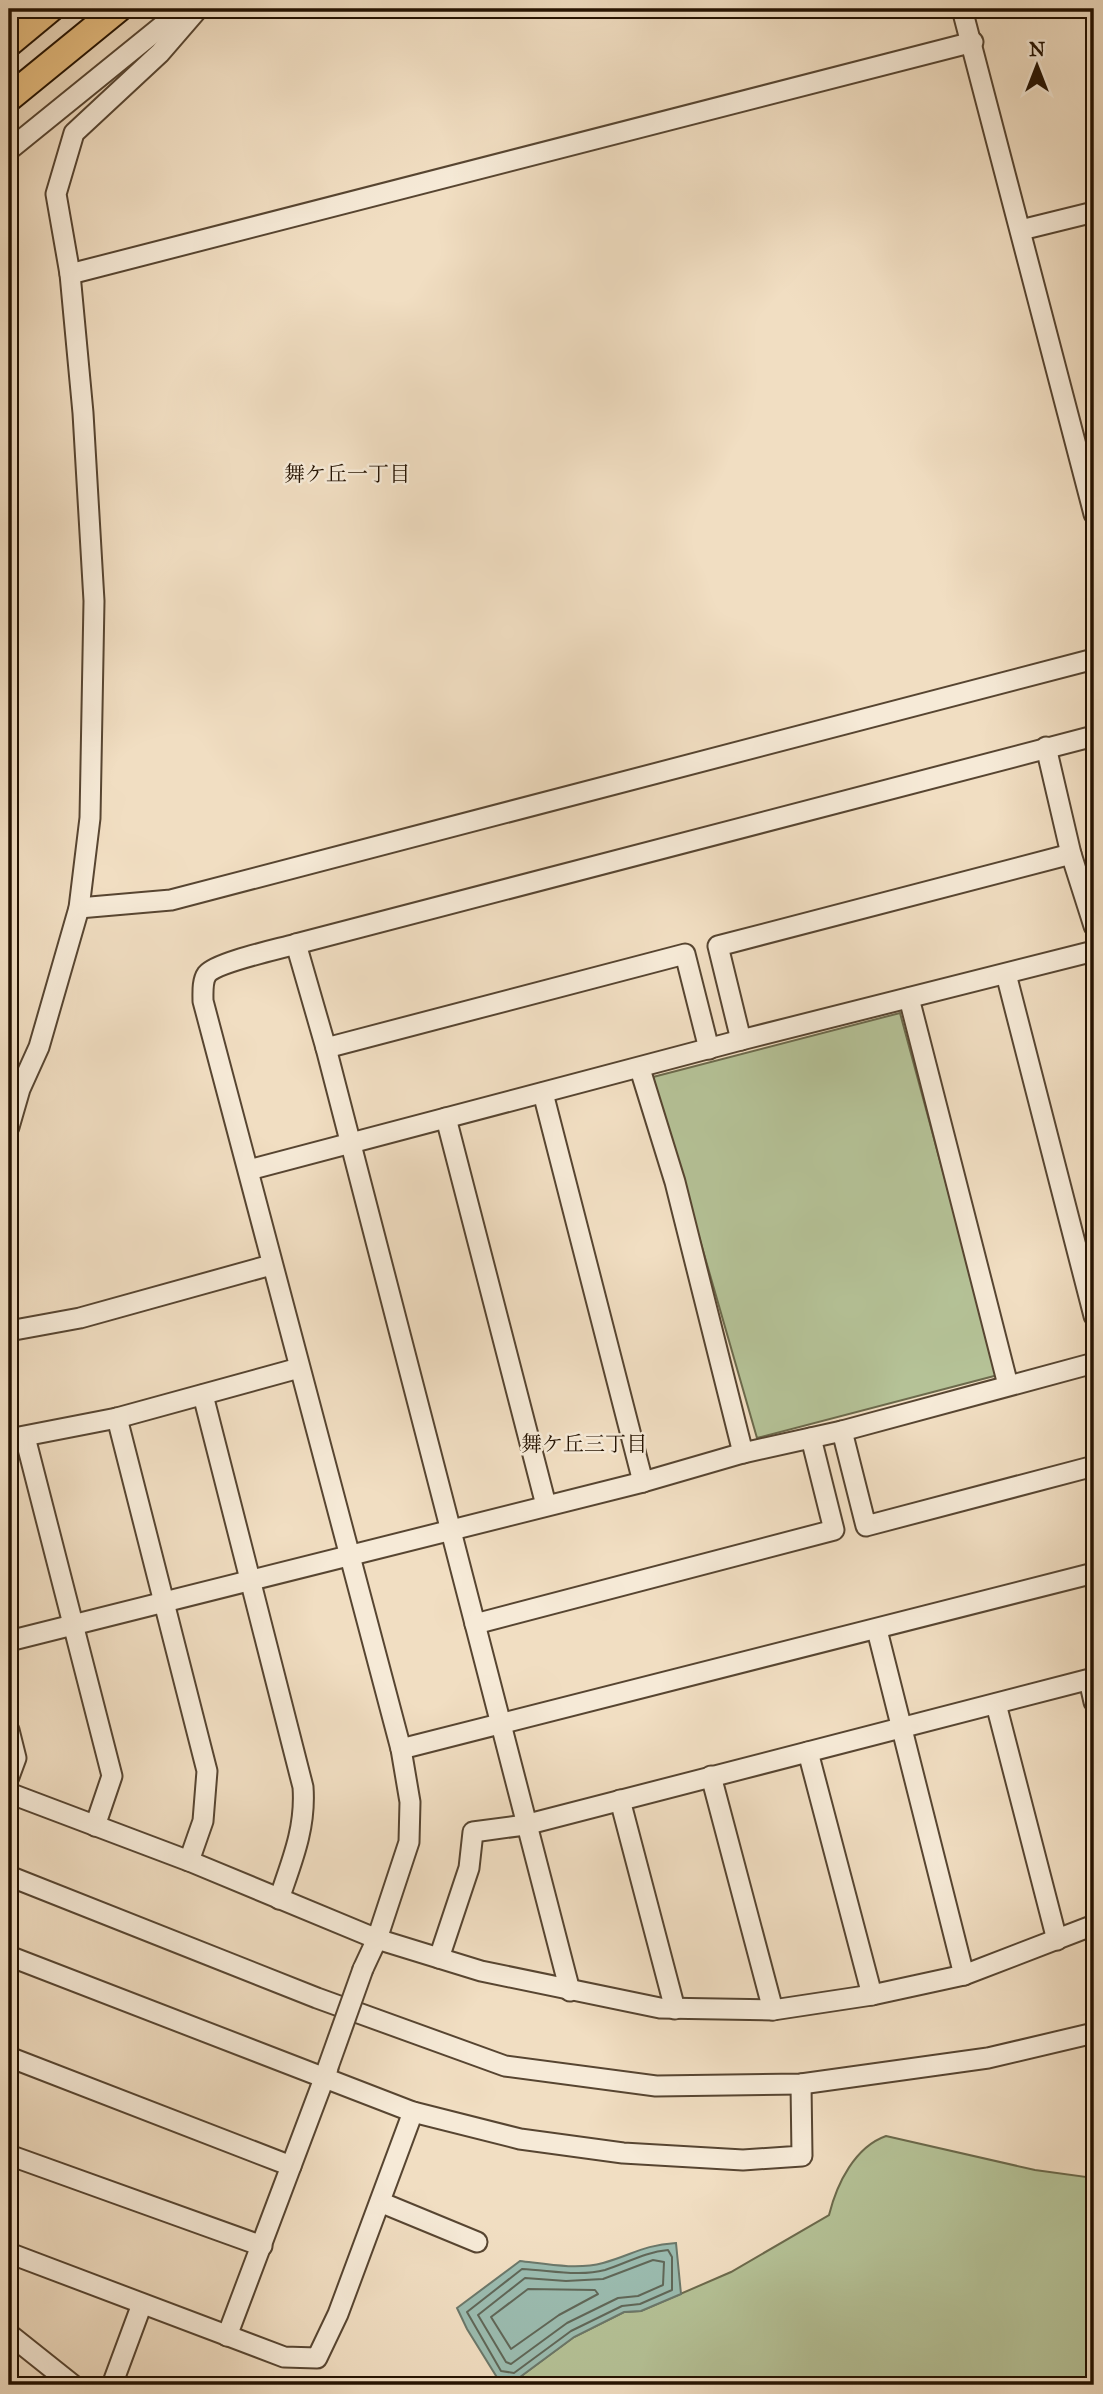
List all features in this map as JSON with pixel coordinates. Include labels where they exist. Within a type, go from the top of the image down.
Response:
[{"type":"highway","points":[[9,43],[50,9]]},
{"type":"highway","points":[[9,98],[118,9]]},
{"type":"street","points":[[9,150],[183,9]]},
{"type":"street","points":[[9,1127],[20,1088],[39,1047],[79,908],[90,818],[94,601],[70,274],[56,194],[74,133],[160,53],[198,9]]},
{"type":"street","points":[[962,9],[974,42],[1094,514]]},
{"type":"street","points":[[70,274],[974,42]]},
{"type":"street","points":[[1021,230],[1094,212]]},
{"type":"street","points":[[79,908],[171,900],[1094,659]]},
{"type":"street","points":[[227,2336],[363,1969],[377,1939],[409,1842],[410,1802],[401,1749],[203,1001],[207,974],[220,966],[296,944],[1094,736]]},
{"type":"street","points":[[1046,747],[1071,854],[1094,926]]},
{"type":"street","points":[[741,1040],[718,946],[1071,854]]},
{"type":"street","points":[[296,944],[326,1048],[348,1143],[570,1991]]},
{"type":"street","points":[[249,1170],[640,1069],[741,1040],[1094,951]]},
{"type":"street","points":[[326,1048],[685,954],[709,1049]]},
{"type":"street","points":[[1006,974],[1094,1315]]},
{"type":"street","points":[[909,998],[1008,1385]]},
{"type":"street","points":[[640,1069],[675,1182],[743,1453]]},
{"type":"street","points":[[543,1093],[643,1482]]},
{"type":"street","points":[[446,1118],[546,1505]]},
{"type":"street","points":[[9,1331],[80,1318],[271,1265]]},
{"type":"street","points":[[9,1641],[643,1482],[743,1453],[842,1431],[1094,1363]]},
{"type":"street","points":[[95,1826],[113,1776],[74,1624],[17,1438],[117,1418],[299,1368]]},
{"type":"street","points":[[203,1395],[303,1787],[305,1810],[301,1836],[279,1899]]},
{"type":"street","points":[[117,1418],[207,1771],[203,1821],[189,1861]]},
{"type":"street","points":[[842,1431],[866,1526],[1094,1466]]},
{"type":"street","points":[[475,1624],[834,1530],[811,1438]]},
{"type":"street","points":[[401,1749],[1094,1573]]},
{"type":"street","points":[[877,1630],[964,1975]]},
{"type":"street","points":[[439,1958],[469,1868],[473,1832],[525,1825],[1092,1679],[1094,1702]]},
{"type":"street","points":[[996,1704],[1058,1940]]},
{"type":"street","points":[[9,1730],[16,1758],[9,1777]]},
{"type":"street","points":[[808,1752],[872,1995]]},
{"type":"street","points":[[712,1776],[773,2010]]},
{"type":"street","points":[[9,1793],[189,1861],[377,1939],[439,1958],[570,1991],[675,2009],[773,2010],[872,1995],[964,1975],[1094,1925]]},
{"type":"street","points":[[620,1800],[675,2009]]},
{"type":"street","points":[[9,1876],[317,1998],[505,2066],[656,2086],[801,2084],[988,2058],[1094,2033]]},
{"type":"street","points":[[9,1956],[325,2073],[413,2112],[520,2139],[624,2153],[743,2160],[803,2156],[801,2084]]},
{"type":"street","points":[[9,2057],[291,2166]]},
{"type":"street","points":[[10,2257],[284,2357],[317,2358],[338,2314],[413,2112]]},
{"type":"street","points":[[9,2155],[262,2246]]},
{"type":"street","points":[[380,2202],[477,2242]]},
{"type":"street","points":[[112,2385],[142,2304]]},
{"type":"street","points":[[9,2334],[73,2385]]},
{"type":"green space","points":[[900,1013],[998,1375],[757,1438],[653,1077]]},
{"type":"green space","points":[[886,2136],[1035,2170],[1094,2178],[1094,2385],[509,2385],[574,2337],[624,2312],[641,2311],[731,2272],[829,2215],[842,2179],[856,2157],[875,2141]]},
{"type":"water","points":[[676,2243],[681,2294],[641,2311],[624,2312],[574,2337],[516,2380],[498,2379],[457,2308],[520,2261],[562,2266],[593,2265],[646,2248]]},
{"type":"building","points":[[1094,64],[1094,116],[1089,115]]},
{"type":"district","name":"舞ケ丘一丁目","points":[[347,474]]},
{"type":"district","name":"舞ケ丘三丁目","points":[[584,1444]]}]
